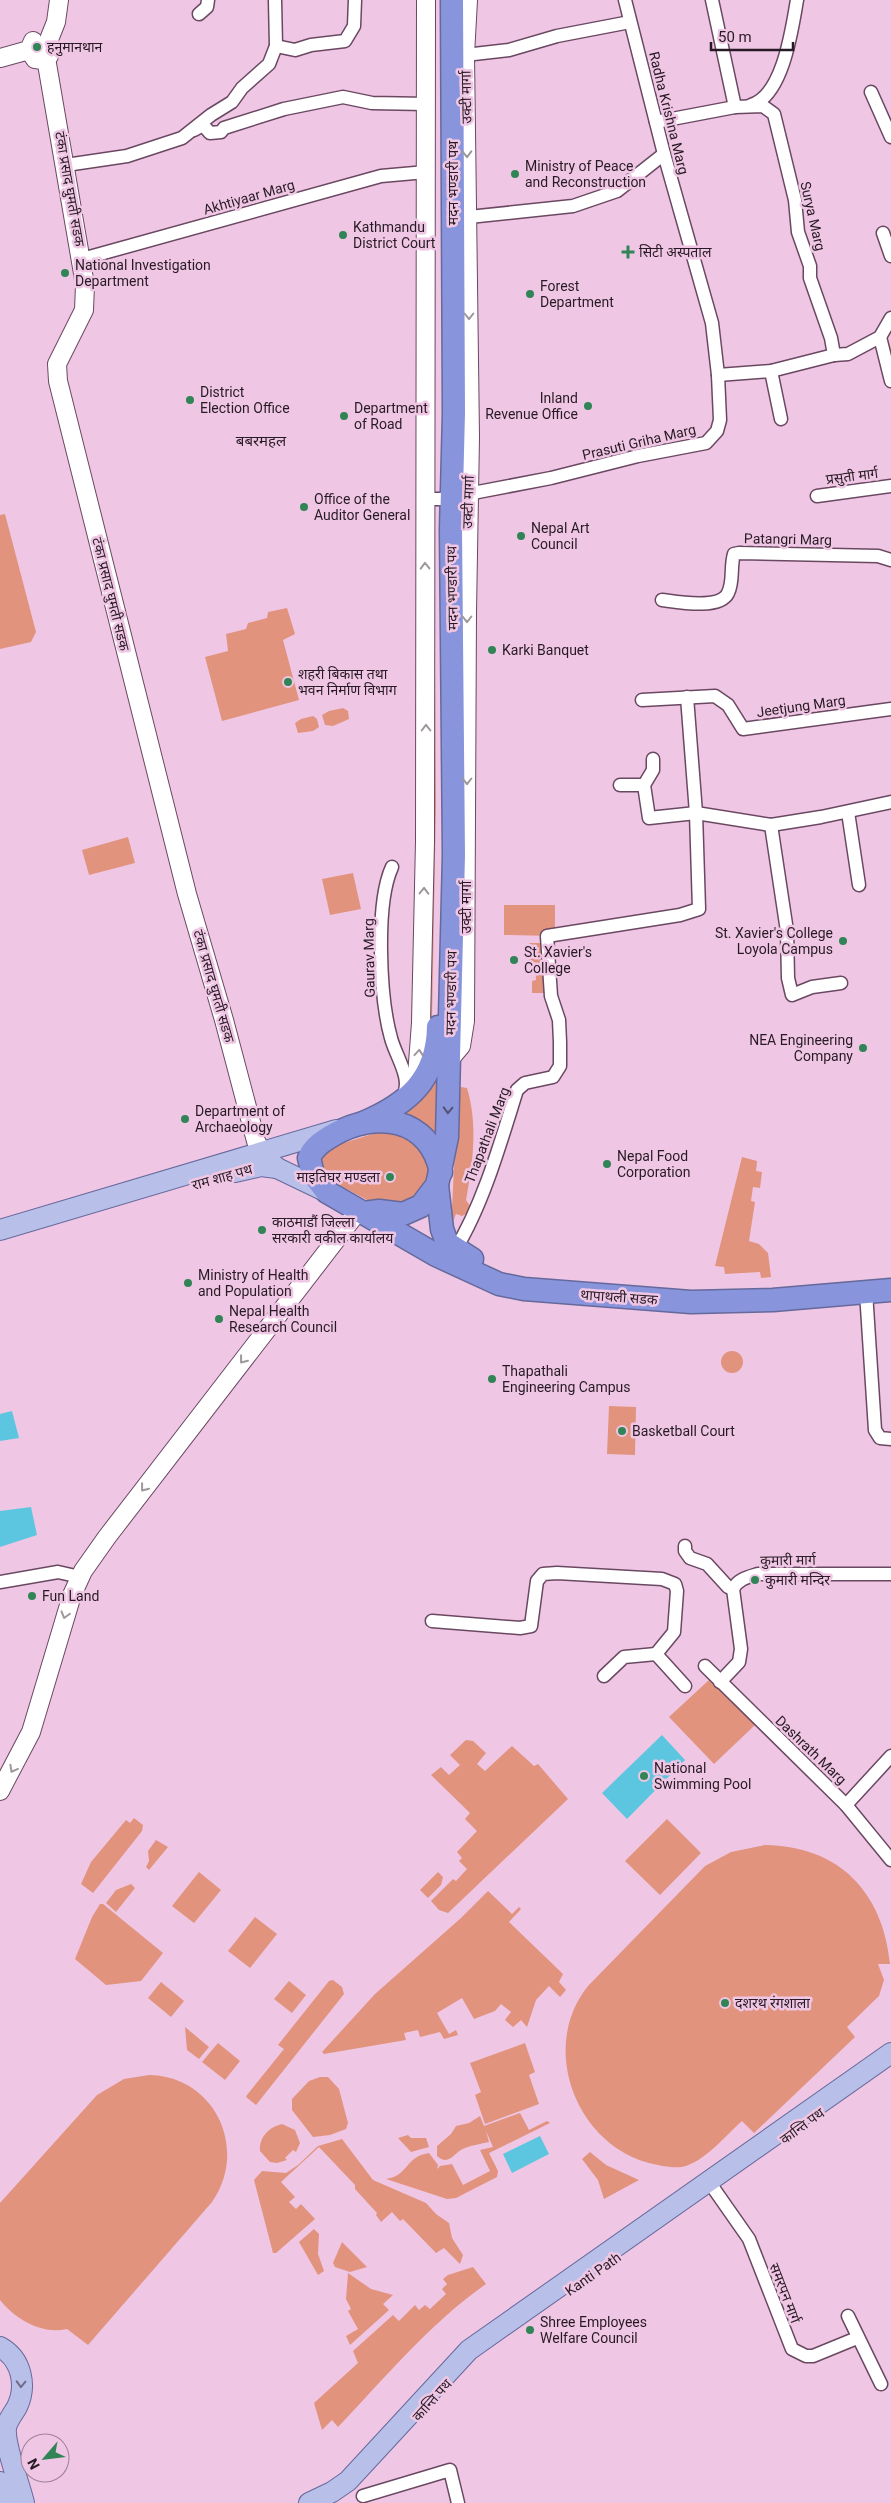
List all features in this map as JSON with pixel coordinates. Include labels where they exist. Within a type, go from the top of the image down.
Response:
[{"type":"highway","name":"मदन भण्डारी पथ","points":[[434,1187],[447,1137],[454,836],[443,394],[441,0]]},
{"type":"highway","name":"मदन भण्डारी पथ","points":[[358,1124],[402,1102],[426,1076],[436,1048],[439,995],[446,498],[454,412],[452,0]]},
{"type":"highway","points":[[434,1187],[415,1210],[404,1214],[361,1211],[327,1192],[309,1166],[310,1154],[325,1139],[358,1124],[392,1122],[413,1129],[432,1148],[434,1187],[443,1233],[447,1243],[445,1253]]},
{"type":"highway","name":"थापाथली सडक","points":[[361,1211],[445,1253],[499,1284],[524,1289],[691,1302],[773,1300],[891,1290]]},
{"type":"highway","name":"थापाथली सडक","points":[[445,1253],[528,1279],[592,1286],[733,1292],[891,1280]]},
{"type":"main road","points":[[268,1150],[358,1124]]},
{"type":"main road","name":"राम शाह पथ","points":[[0,1230],[268,1150],[277,1168]]},
{"type":"main road","name":"राम शाह पथ","points":[[0,1244],[247,1168],[262,1166],[277,1168]]},
{"type":"main road","points":[[277,1168],[327,1192]]},
{"type":"main road","points":[[309,2503],[332,2492],[348,2481],[469,2350],[891,2054]]},
{"type":"main road","name":"कान्ति पथ","points":[[714,2189],[891,2064]]},
{"type":"main road","name":"Kanti Path","points":[[472,2359],[714,2189]]},
{"type":"main road","points":[[0,2347],[16,2362],[21,2374],[22,2387],[18,2405],[6,2427],[7,2440],[24,2503]]},
{"type":"main road","name":"कान्ति पथ","points":[[361,2495],[394,2443],[472,2359]]},
{"type":"main road","points":[[0,2482],[6,2503]]},
{"type":"main road","points":[[329,2503],[345,2494],[361,2495]]},
{"type":"street","points":[[0,58],[29,50],[35,59],[47,50],[56,22],[59,0]]},
{"type":"street","points":[[199,14],[207,7],[208,0]]},
{"type":"street","points":[[66,166],[127,156],[182,138],[211,115],[232,102],[242,88],[269,64],[276,46],[275,0]]},
{"type":"street","points":[[276,46],[295,50],[311,44],[345,40],[354,26],[355,0]]},
{"type":"street","points":[[402,1102],[416,1076],[421,1023],[426,710],[446,498],[427,373],[426,0]]},
{"type":"street","name":"उक्टी मार्गा","points":[[446,498],[469,217],[465,55],[468,0]]},
{"type":"street","name":"Radha Krishna Marg","points":[[625,0],[664,154],[712,323],[718,375]]},
{"type":"street","points":[[712,0],[739,107]]},
{"type":"street","points":[[656,122],[756,104],[773,88],[790,40],[797,0]]},
{"type":"street","points":[[465,55],[508,50],[557,36],[630,22]]},
{"type":"street","name":"टंका प्रसाद घुमती सडक","points":[[47,50],[82,259],[85,303],[79,321],[57,364],[58,381],[187,894],[253,1128],[268,1150]]},
{"type":"street","points":[[871,92],[891,137]]},
{"type":"street","points":[[189,133],[203,125],[210,133],[221,132],[224,128],[284,110],[343,97],[372,103],[426,104]]},
{"type":"street","name":"Surya Marg","points":[[739,107],[763,106],[774,114],[795,200],[798,232],[810,266],[810,278],[831,338],[834,355]]},
{"type":"street","points":[[469,217],[573,206],[617,191],[664,154]]},
{"type":"street","name":"Akhtiyaar Marg","points":[[82,259],[381,176],[426,172]]},
{"type":"street","points":[[883,233],[891,256]]},
{"type":"street","points":[[718,375],[772,370],[834,355],[848,354],[880,336],[891,318]]},
{"type":"street","points":[[880,336],[891,381]]},
{"type":"street","points":[[772,370],[781,419]]},
{"type":"street","name":"Prasuti Griha Marg","points":[[446,498],[550,478],[638,456],[706,443],[717,431],[720,420],[718,375]]},
{"type":"street","name":"प्रसुती मार्ग","points":[[816,496],[891,486]]},
{"type":"street","name":"Patangri Marg","points":[[662,600],[701,603],[720,602],[728,594],[732,580],[732,561],[734,554],[739,552],[878,556],[891,560]]},
{"type":"street","name":"Jeetjung Marg","points":[[642,700],[704,695],[722,699],[743,729],[891,710]]},
{"type":"street","points":[[687,697],[696,813]]},
{"type":"street","points":[[653,759],[653,770],[644,785],[648,818],[696,813],[771,824],[848,812],[891,802]]},
{"type":"street","points":[[620,785],[644,785]]},
{"type":"street","points":[[848,812],[859,885]]},
{"type":"street","name":"Thapathali Marg","points":[[445,1253],[464,1236],[498,1152],[518,1090],[525,1083],[553,1077],[560,1066],[559,1020],[551,996],[548,936],[680,915],[699,909],[696,813]]},
{"type":"street","points":[[771,824],[787,931],[788,978],[792,995],[812,987],[842,983]]},
{"type":"street","name":"Gaurav Marg","points":[[392,867],[384,896],[382,987],[391,1040],[405,1076],[406,1092],[402,1102]]},
{"type":"street","points":[[0,1791],[31,1732],[67,1609],[82,1574],[107,1537],[352,1219],[361,1211]]},
{"type":"street","points":[[866,1292],[875,1430],[880,1438],[891,1439]]},
{"type":"street","points":[[685,1546],[685,1551],[690,1558],[707,1564],[728,1587],[733,1589],[740,1649],[739,1662],[720,1682]]},
{"type":"street","points":[[0,1582],[58,1572],[82,1574]]},
{"type":"street","points":[[432,1621],[520,1628],[530,1626],[537,1581],[543,1574],[557,1573],[662,1579],[675,1584],[677,1592],[674,1632],[656,1654],[624,1657],[604,1676]]},
{"type":"street","name":"कुमारी मार्ग","points":[[733,1589],[736,1583],[742,1579],[758,1574],[891,1574]]},
{"type":"street","points":[[656,1654],[685,1686]]},
{"type":"street","name":"Dashrath Marg","points":[[705,1666],[846,1806],[891,1860]]},
{"type":"street","points":[[846,1806],[891,1756]]},
{"type":"street","name":"समरपन मार्ग","points":[[714,2189],[749,2239],[792,2349],[806,2356],[813,2356],[857,2338]]},
{"type":"street","points":[[848,2316],[857,2338],[881,2384]]},
{"type":"street","points":[[361,2495],[450,2470],[458,2503]]},
{"type":"shaded area","points":[[432,199],[435,199],[434,525]]},
{"type":"shaded area","points":[[5,514],[36,632],[31,642],[0,649],[0,515]]},
{"type":"shaded area","points":[[434,532],[436,805],[432,1021],[429,1020]]},
{"type":"shaded area","points":[[287,608],[295,634],[283,640],[299,700],[222,721],[205,657],[228,651],[226,634],[246,629],[248,623],[267,618],[268,612]]},
{"type":"shaded area","points":[[343,708],[348,711],[349,719],[333,726],[325,725],[322,715],[329,711]]},
{"type":"shaded area","points":[[313,716],[317,719],[319,727],[313,731],[298,733],[295,723],[301,719]]},
{"type":"shaded area","points":[[128,837],[135,863],[89,875],[82,850]]},
{"type":"shaded area","points":[[353,873],[361,909],[330,915],[322,879]]},
{"type":"shaded area","points":[[504,905],[555,905],[555,936],[504,935]]},
{"type":"shaded area","points":[[529,943],[550,943],[550,993],[532,993],[532,981],[536,980],[535,962],[529,962]]},
{"type":"shaded area","points":[[439,1066],[439,1137],[424,1124],[394,1115]]},
{"type":"shaded area","points":[[461,1087],[467,1088],[472,1116],[471,1172],[466,1200],[470,1206],[468,1213],[462,1216],[456,1214],[451,1227],[458,1090]]},
{"type":"shaded area","points":[[379,1132],[403,1133],[425,1152],[430,1177],[415,1204],[369,1201],[330,1180],[315,1157],[324,1149]]},
{"type":"shaded area","points":[[742,1157],[757,1161],[756,1171],[762,1172],[760,1188],[753,1187],[751,1201],[755,1202],[749,1241],[759,1244],[768,1253],[771,1277],[761,1278],[760,1272],[725,1274],[724,1267],[715,1266]]},
{"type":"shaded area","points":[[732,1351],[740,1354],[743,1362],[740,1370],[732,1373],[724,1370],[721,1362],[724,1354]]},
{"type":"shaded area","name":"Basketball Court","points":[[609,1406],[636,1407],[635,1455],[607,1454]]},
{"type":"shaded area","points":[[709,1680],[755,1725],[714,1764],[669,1717]]},
{"type":"shaded area","points":[[466,1740],[473,1741],[486,1753],[477,1764],[485,1771],[512,1746],[534,1766],[538,1764],[568,1799],[448,1913],[439,1910],[431,1901],[453,1879],[456,1881],[467,1869],[459,1861],[462,1858],[457,1852],[477,1831],[465,1819],[470,1813],[431,1775],[441,1767],[449,1775],[460,1765],[450,1755]]},
{"type":"shaded area","points":[[134,1818],[143,1825],[142,1831],[93,1893],[81,1884],[91,1862],[126,1820],[130,1823]]},
{"type":"shaded area","points":[[667,1819],[701,1853],[660,1895],[625,1861]]},
{"type":"shaded area","points":[[156,1840],[168,1847],[149,1870],[146,1867],[149,1861],[148,1851]]},
{"type":"shaded area","name":"दशरथ रंगशाला","points":[[765,1845],[791,1847],[815,1854],[835,1864],[853,1878],[867,1895],[878,1915],[886,1938],[890,1964],[878,1964],[884,1980],[879,1996],[847,2027],[855,2037],[754,2133],[742,2121],[702,2158],[682,2167],[653,2164],[626,2154],[604,2138],[586,2117],[573,2092],[567,2065],[566,2038],[573,2011],[588,1986],[705,1866],[731,1852]]},
{"type":"shaded area","points":[[199,1872],[221,1890],[194,1923],[172,1906]]},
{"type":"shaded area","points":[[438,1872],[443,1877],[441,1885],[428,1898],[420,1890]]},
{"type":"shaded area","points":[[131,1884],[135,1888],[116,1912],[106,1903],[116,1890]]},
{"type":"shaded area","points":[[488,1891],[512,1914],[519,1907],[521,1909],[509,1922],[563,1974],[559,1982],[566,1990],[560,1997],[549,1986],[536,2000],[527,2027],[521,2020],[513,2027],[505,2020],[511,2012],[501,2004],[495,2011],[474,2019],[462,1998],[437,2013],[449,2034],[456,2030],[458,2035],[444,2039],[440,2032],[420,2037],[418,2030],[404,2033],[406,2040],[324,2054],[322,2052],[375,1994],[461,1918]]},
{"type":"shaded area","points":[[100,1904],[103,1904],[163,1953],[141,1981],[106,1985],[75,1959],[92,1917]]},
{"type":"shaded area","points":[[255,1917],[277,1934],[250,1968],[228,1951]]},
{"type":"shaded area","points":[[333,1980],[342,1987],[344,1994],[256,2105],[246,2097],[247,2095],[284,2049],[278,2045],[329,1981]]},
{"type":"shaded area","points":[[289,1981],[306,1995],[292,2013],[274,1999]]},
{"type":"shaded area","points":[[161,1982],[184,2001],[171,2017],[148,1998]]},
{"type":"shaded area","points":[[185,2027],[209,2047],[199,2059],[187,2050]]},
{"type":"shaded area","points":[[218,2043],[240,2061],[225,2080],[202,2062]]},
{"type":"shaded area","points":[[525,2043],[535,2072],[529,2075],[539,2104],[485,2124],[475,2095],[481,2092],[470,2063]]},
{"type":"shaded area","points":[[149,2075],[172,2079],[192,2088],[208,2102],[219,2119],[226,2139],[227,2160],[223,2181],[212,2202],[88,2345],[67,2329],[48,2330],[30,2324],[13,2313],[0,2300],[0,2203],[97,2095],[124,2079]]},
{"type":"shaded area","points":[[320,2077],[328,2077],[339,2089],[348,2123],[346,2129],[330,2135],[313,2137],[292,2110],[292,2099],[309,2081]]},
{"type":"shaded area","points":[[520,2113],[529,2130],[547,2121],[550,2123],[489,2153],[498,2171],[497,2177],[456,2198],[447,2199],[386,2179],[399,2174],[415,2158],[429,2153],[438,2165],[437,2169],[440,2166],[452,2164],[463,2185],[490,2171],[480,2150],[493,2147],[486,2131],[489,2142],[465,2148],[445,2160],[437,2156],[437,2146],[451,2134],[456,2126],[469,2123],[480,2116],[484,2126]]},
{"type":"shaded area","points":[[282,2124],[295,2130],[300,2143],[296,2152],[293,2150],[285,2158],[287,2160],[277,2163],[270,2162],[260,2151],[261,2141],[269,2130]]},
{"type":"shaded area","points":[[408,2135],[411,2138],[426,2138],[429,2147],[411,2152],[398,2138]]},
{"type":"shaded area","points":[[342,2139],[373,2180],[426,2203],[436,2214],[449,2223],[452,2238],[463,2255],[460,2264],[444,2248],[436,2253],[403,2219],[400,2221],[392,2212],[381,2222],[376,2215],[377,2213],[355,2189],[355,2185],[319,2147],[281,2182],[295,2197],[289,2202],[296,2209],[301,2204],[315,2219],[276,2253],[273,2253],[254,2180],[262,2171],[286,2173],[298,2165],[318,2146]]},
{"type":"shaded area","points":[[590,2152],[606,2165],[639,2180],[604,2199],[598,2180],[582,2159]]},
{"type":"shaded area","points":[[314,2229],[319,2234],[318,2254],[324,2271],[318,2275],[299,2242]]},
{"type":"shaded area","points":[[342,2242],[367,2267],[350,2272],[335,2267],[333,2263]]},
{"type":"shaded area","points":[[473,2267],[486,2284],[465,2299],[427,2333],[338,2427],[332,2420],[322,2430],[314,2403],[358,2363],[353,2351],[393,2315],[399,2321],[415,2305],[419,2310],[425,2305],[430,2309],[446,2294],[442,2289],[447,2284],[443,2279],[448,2275]]},
{"type":"shaded area","points":[[348,2273],[371,2289],[393,2295],[383,2304],[389,2310],[350,2345],[346,2336],[358,2329],[348,2311],[351,2309],[346,2299]]},
{"type":"water","points":[[12,1411],[19,1438],[0,1441],[0,1414]]},
{"type":"water","points":[[31,1507],[37,1535],[0,1547],[0,1511]]},
{"type":"water","name":"National Swimming Pool","points":[[662,1735],[685,1760],[627,1819],[602,1793]]},
{"type":"water","points":[[540,2136],[549,2154],[512,2173],[503,2154]]},
{"type":"place","name":"हनुमानथान","points":[[37,47]]},
{"type":"place","name":"Ministry of Peace and Reconstruction","points":[[515,174]]},
{"type":"place","name":"Kathmandu District Court","points":[[343,235]]},
{"type":"place","name":"सिटी अस्पताल","points":[[628,252]]},
{"type":"place","name":"National Investigation Department","points":[[65,273]]},
{"type":"place","name":"Forest Department","points":[[530,294]]},
{"type":"place","name":"District Election Office","points":[[190,400]]},
{"type":"place","name":"Inland Revenue Office","points":[[588,406]]},
{"type":"place","name":"Department of Road","points":[[344,416]]},
{"type":"place","name":"Office of the Auditor General","points":[[304,507]]},
{"type":"place","name":"Nepal Art Council","points":[[521,536]]},
{"type":"place","name":"Karki Banquet","points":[[492,650]]},
{"type":"place","name":"शहरी बिकास तथा भवन निर्माण विभाग","points":[[288,682]]},
{"type":"place","name":"St. Xavier's College Loyola Campus","points":[[843,941]]},
{"type":"place","name":"St. Xavier's College","points":[[514,960]]},
{"type":"place","name":"NEA Engineering Company","points":[[863,1048]]},
{"type":"place","name":"Department of Archaeology","points":[[185,1119]]},
{"type":"place","name":"Nepal Food Corporation","points":[[607,1164]]},
{"type":"place","name":"माइतिघर मण्डला","points":[[390,1177]]},
{"type":"place","name":"काठमाडौं जिल्ला सरकारी वकील कार्यालय","points":[[262,1230]]},
{"type":"place","name":"Ministry of Health and Population","points":[[188,1283]]},
{"type":"place","name":"Nepal Health Research Council","points":[[219,1319]]},
{"type":"place","name":"Thapathali Engineering Campus","points":[[492,1379]]},
{"type":"place","name":"Basketball Court","points":[[622,1431]]},
{"type":"place","name":"कुमारी मन्दिर","points":[[755,1580]]},
{"type":"place","name":"Fun Land","points":[[32,1596]]},
{"type":"place","name":"National Swimming Pool","points":[[644,1776]]},
{"type":"place","name":"दशरथ रंगशाला","points":[[725,2003]]},
{"type":"place","name":"Shree Employees Welfare Council","points":[[530,2330]]},
{"type":"district","name":"बबरमहल","points":[[261,441]]}]
